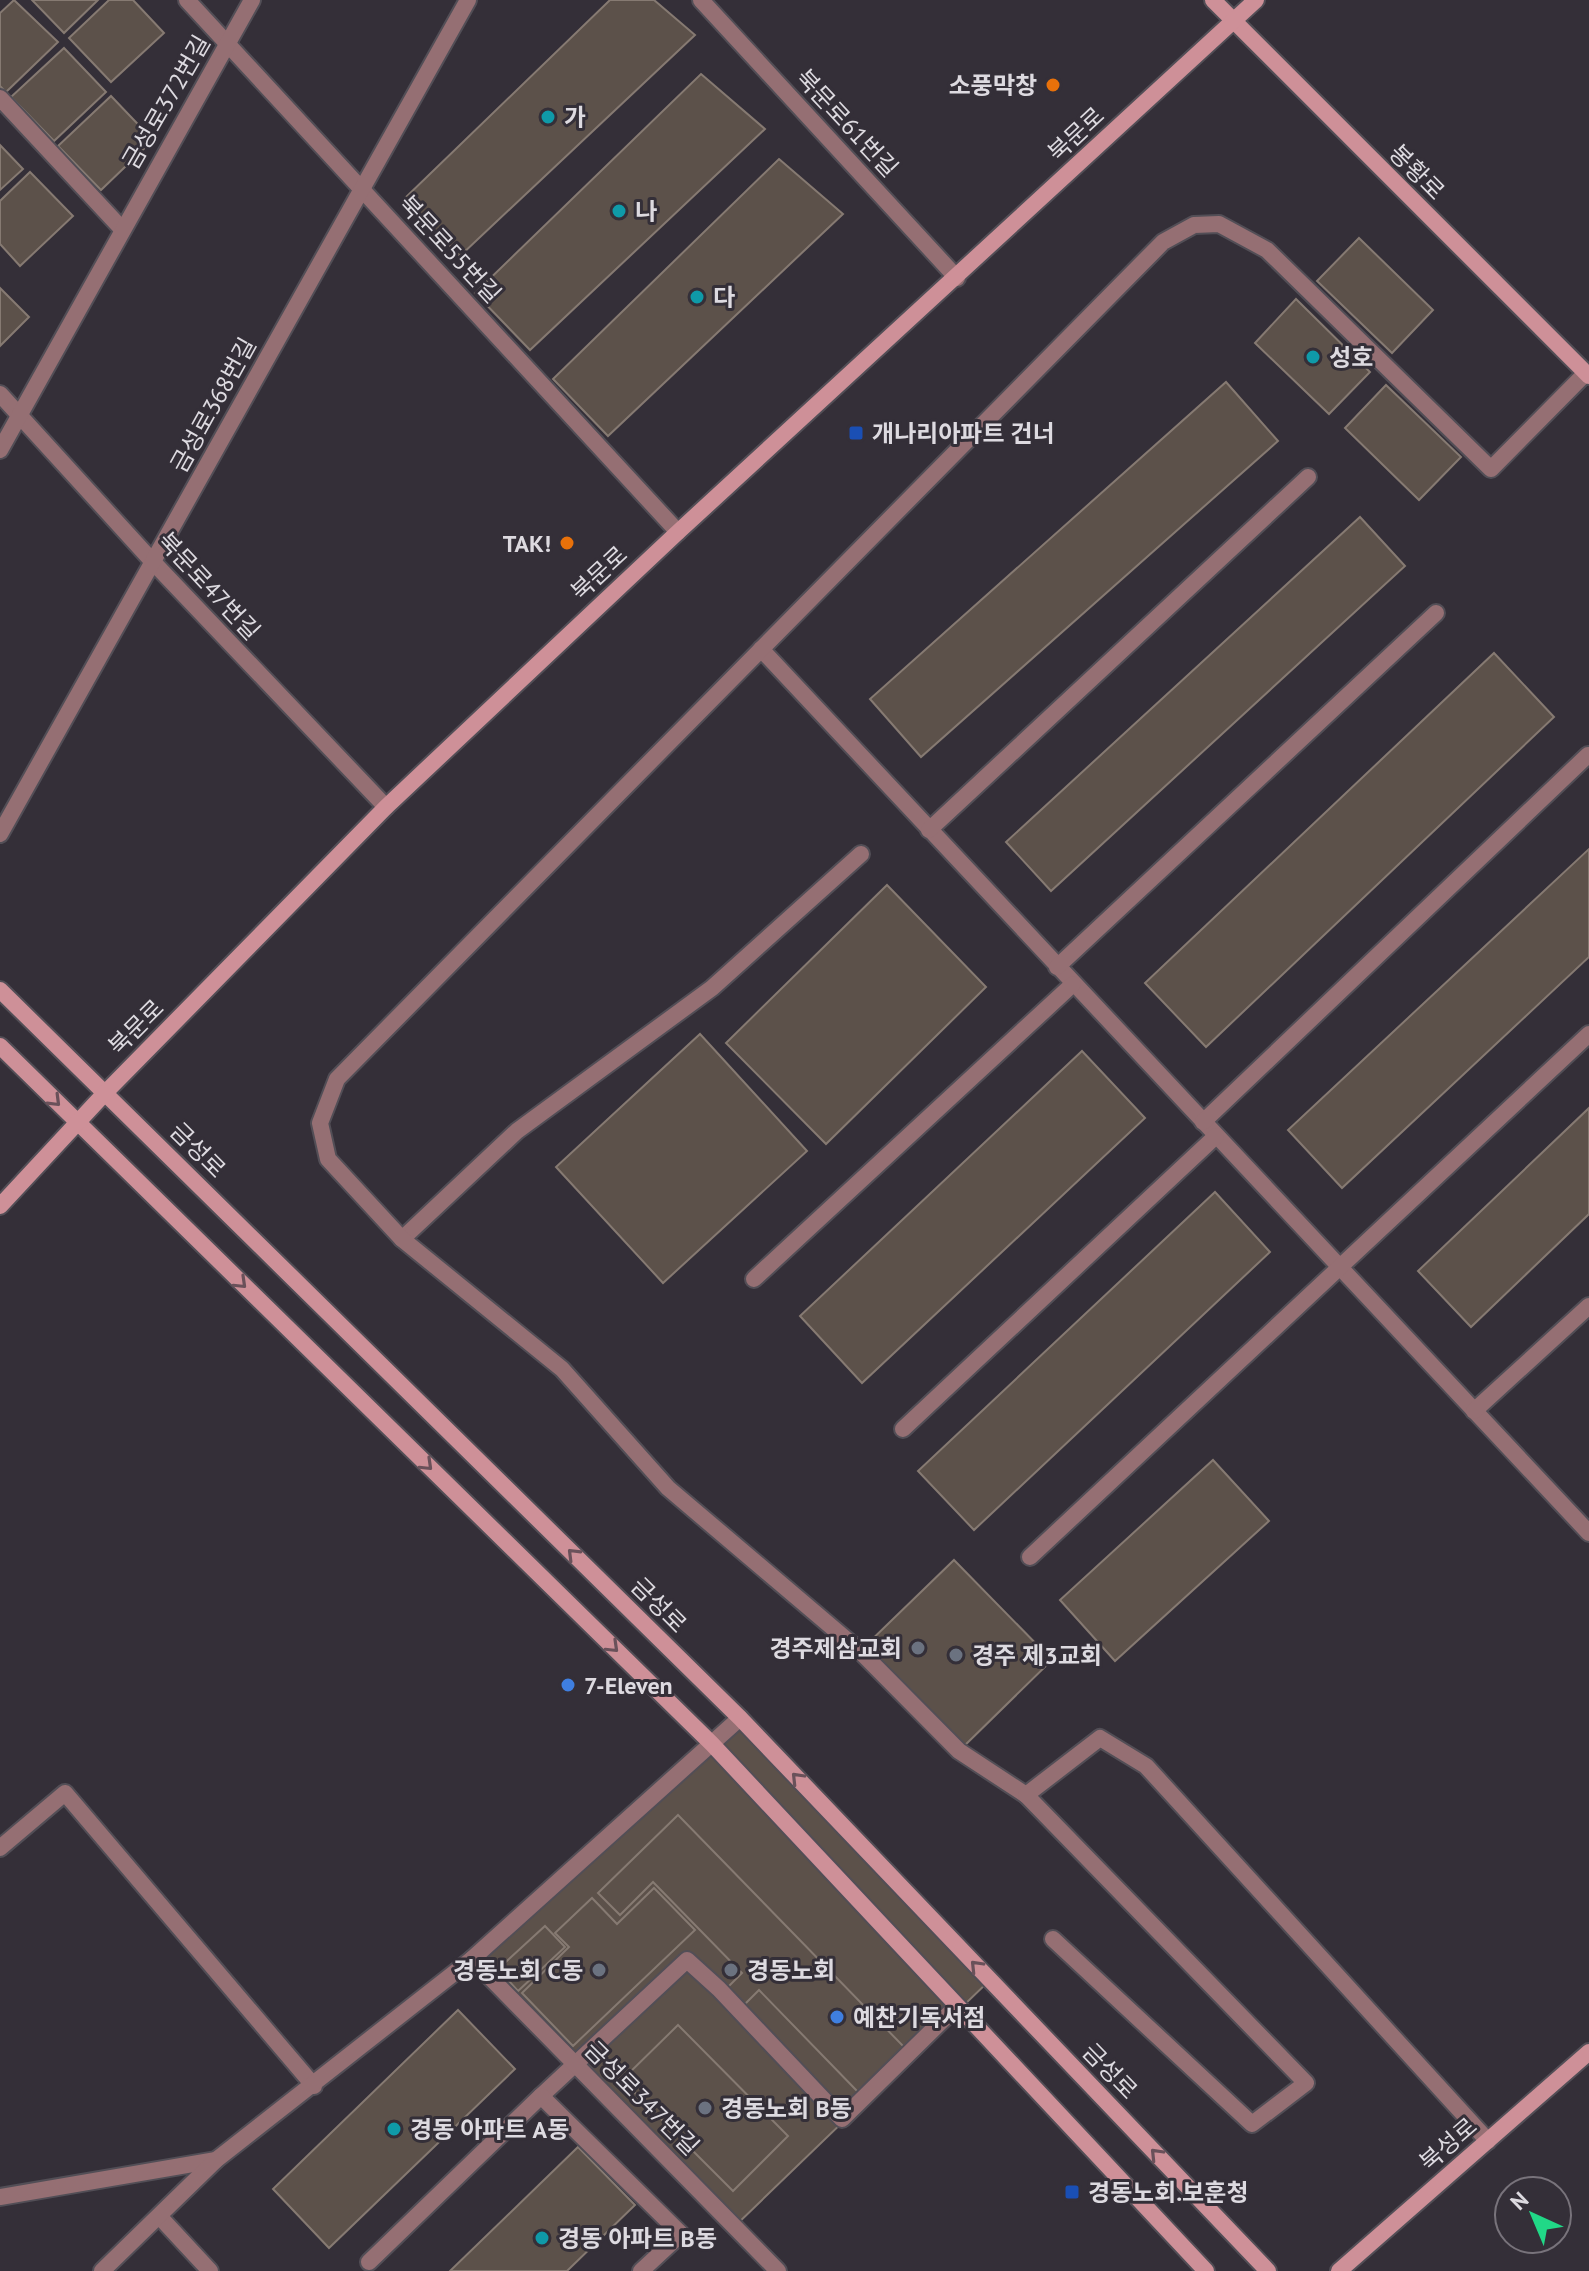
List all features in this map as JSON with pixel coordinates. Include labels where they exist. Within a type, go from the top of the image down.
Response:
[{"type":"street","name":"북문로55번길","points":[[187,0],[678,532]]},
{"type":"street","name":"금성로372번길","points":[[0,450],[121,228],[252,0]]},
{"type":"street","name":"금성로368번길","points":[[0,834],[468,0]]},
{"type":"street","name":"북문로61번길","points":[[701,0],[957,278]]},
{"type":"street","name":"봉황로","points":[[1213,0],[1587,374]]},
{"type":"street","name":"북문로","points":[[0,1206],[105,1093],[386,807],[678,532],[1256,0]]},
{"type":"street","points":[[0,98],[121,228]]},
{"type":"street","points":[[1053,1939],[1252,2124],[1306,2083],[1026,1795],[959,1751],[860,1651],[668,1488],[562,1369],[402,1239],[328,1159],[320,1123],[337,1079],[1163,242],[1194,225],[1219,224],[1267,250],[1491,469],[1587,374]]},
{"type":"street","name":"북문로47번길","points":[[0,394],[153,562],[386,807]]},
{"type":"street","points":[[929,830],[1308,477]]},
{"type":"street","points":[[1057,967],[1436,613]]},
{"type":"street","points":[[761,649],[1589,1533]]},
{"type":"street","points":[[1203,1122],[1588,755]]},
{"type":"street","points":[[402,1239],[517,1131],[712,988],[861,854]]},
{"type":"street","points":[[754,1279],[1073,984]]},
{"type":"street","name":"금성로","points":[[0,990],[740,1718],[1268,2271]]},
{"type":"street","points":[[1030,1557],[1589,1034]]},
{"type":"street","points":[[0,1046],[712,1744],[1206,2271]]},
{"type":"street","points":[[903,1429],[1216,1136]]},
{"type":"street","points":[[1474,1411],[1589,1306]]},
{"type":"street","points":[[102,2271],[216,2160],[472,1959],[740,1718]]},
{"type":"street","points":[[1026,1795],[1100,1738],[1146,1766],[1488,2141]]},
{"type":"street","points":[[0,1848],[65,1793],[314,2086]]},
{"type":"street","name":"금성로347번길","points":[[472,1959],[778,2271]]},
{"type":"street","points":[[369,2262],[574,2063],[687,1960],[740,2010],[842,2119],[957,2006]]},
{"type":"street","name":"북성로","points":[[1339,2271],[1589,2052]]},
{"type":"street","points":[[541,2096],[681,2234],[641,2271]]},
{"type":"street","points":[[0,2197],[216,2160]]},
{"type":"street","points":[[159,2216],[210,2271]]},
{"type":"building","points":[[14,0],[58,42],[6,92],[0,86],[0,13]]},
{"type":"building","points":[[32,0],[98,0],[64,33]]},
{"type":"building","points":[[109,0],[133,0],[164,33],[111,82],[69,38]]},
{"type":"building","name":"가","points":[[610,0],[654,0],[695,35],[460,256],[404,199]]},
{"type":"building","points":[[64,48],[106,92],[54,141],[11,97]]},
{"type":"building","name":"나","points":[[701,74],[765,129],[530,350],[475,293]]},
{"type":"building","points":[[111,96],[153,140],[101,190],[58,146]]},
{"type":"building","points":[[0,145],[23,169],[0,190]]},
{"type":"building","name":"다","points":[[779,159],[843,214],[608,436],[553,379]]},
{"type":"building","points":[[30,172],[73,216],[20,266],[0,244],[0,201]]},
{"type":"building","name":"성호","points":[[1359,238],[1433,310],[1392,353],[1317,281]]},
{"type":"building","points":[[0,288],[29,317],[0,346]]},
{"type":"building","name":"성호","points":[[1296,299],[1370,372],[1329,414],[1255,343]]},
{"type":"building","points":[[1226,382],[1278,441],[921,757],[870,699]]},
{"type":"building","name":"성호","points":[[1386,385],[1461,457],[1419,500],[1345,428]]},
{"type":"building","points":[[1360,517],[1405,566],[1051,891],[1006,842]]},
{"type":"building","points":[[1494,653],[1554,717],[1206,1047],[1145,983]]},
{"type":"building","points":[[1589,849],[1589,957],[1342,1188],[1288,1130]]},
{"type":"building","points":[[887,885],[986,987],[826,1144],[726,1043]]},
{"type":"building","points":[[700,1034],[807,1151],[663,1283],[556,1167]]},
{"type":"building","points":[[1082,1051],[1145,1118],[862,1383],[800,1316]]},
{"type":"building","points":[[1589,1108],[1589,1214],[1471,1327],[1418,1271]]},
{"type":"building","points":[[1215,1192],[1270,1252],[974,1530],[918,1471]]},
{"type":"building","points":[[1213,1460],[1269,1521],[1115,1661],[1060,1600]]},
{"type":"building","name":"경주 제3교회","points":[[954,1560],[1052,1660],[959,1751],[860,1651]]},
{"type":"building","name":"경동노회","points":[[740,1718],[990,1980],[734,2227],[472,1959]]},
{"type":"building","points":[[678,1815],[905,2048],[859,2093],[759,1990],[739,2010],[722,1993],[742,1973],[653,1882],[620,1915],[598,1893]]},
{"type":"building","name":"경동노회 C동","points":[[654,1888],[695,1930],[573,2046],[522,1993],[569,1947],[555,1933],[592,1898],[617,1924]]},
{"type":"building","points":[[545,1926],[565,1947],[518,1991],[498,1969]]},
{"type":"building","name":"경동 아파트 A동","points":[[458,2010],[515,2069],[329,2248],[273,2189]]},
{"type":"building","name":"경동노회 B동","points":[[678,2025],[788,2136],[733,2191],[622,2080]]},
{"type":"building","name":"경동 아파트 B동","points":[[578,2147],[635,2205],[567,2271],[450,2271]]},
{"type":"place","name":"소풍막창","points":[[1053,85]]},
{"type":"place","name":"가","points":[[548,117]]},
{"type":"place","name":"나","points":[[619,211]]},
{"type":"place","name":"다","points":[[697,297]]},
{"type":"place","name":"성호","points":[[1313,357]]},
{"type":"place","name":"개나리아파트 건너","points":[[856,433]]},
{"type":"place","name":"TAK!","points":[[567,543]]},
{"type":"place","name":"경주제삼교회","points":[[918,1648]]},
{"type":"place","name":"경주 제3교회","points":[[956,1655]]},
{"type":"place","name":"7-Eleven","points":[[568,1685]]},
{"type":"place","name":"경동노회 C동","points":[[599,1970]]},
{"type":"place","name":"경동노회","points":[[731,1970]]},
{"type":"place","name":"예찬기독서점","points":[[837,2017]]},
{"type":"place","name":"경동노회 B동","points":[[705,2108]]},
{"type":"place","name":"경동 아파트 A동","points":[[394,2129]]},
{"type":"place","name":"경동노회.보훈청","points":[[1072,2192]]},
{"type":"place","name":"경동 아파트 B동","points":[[542,2238]]}]
